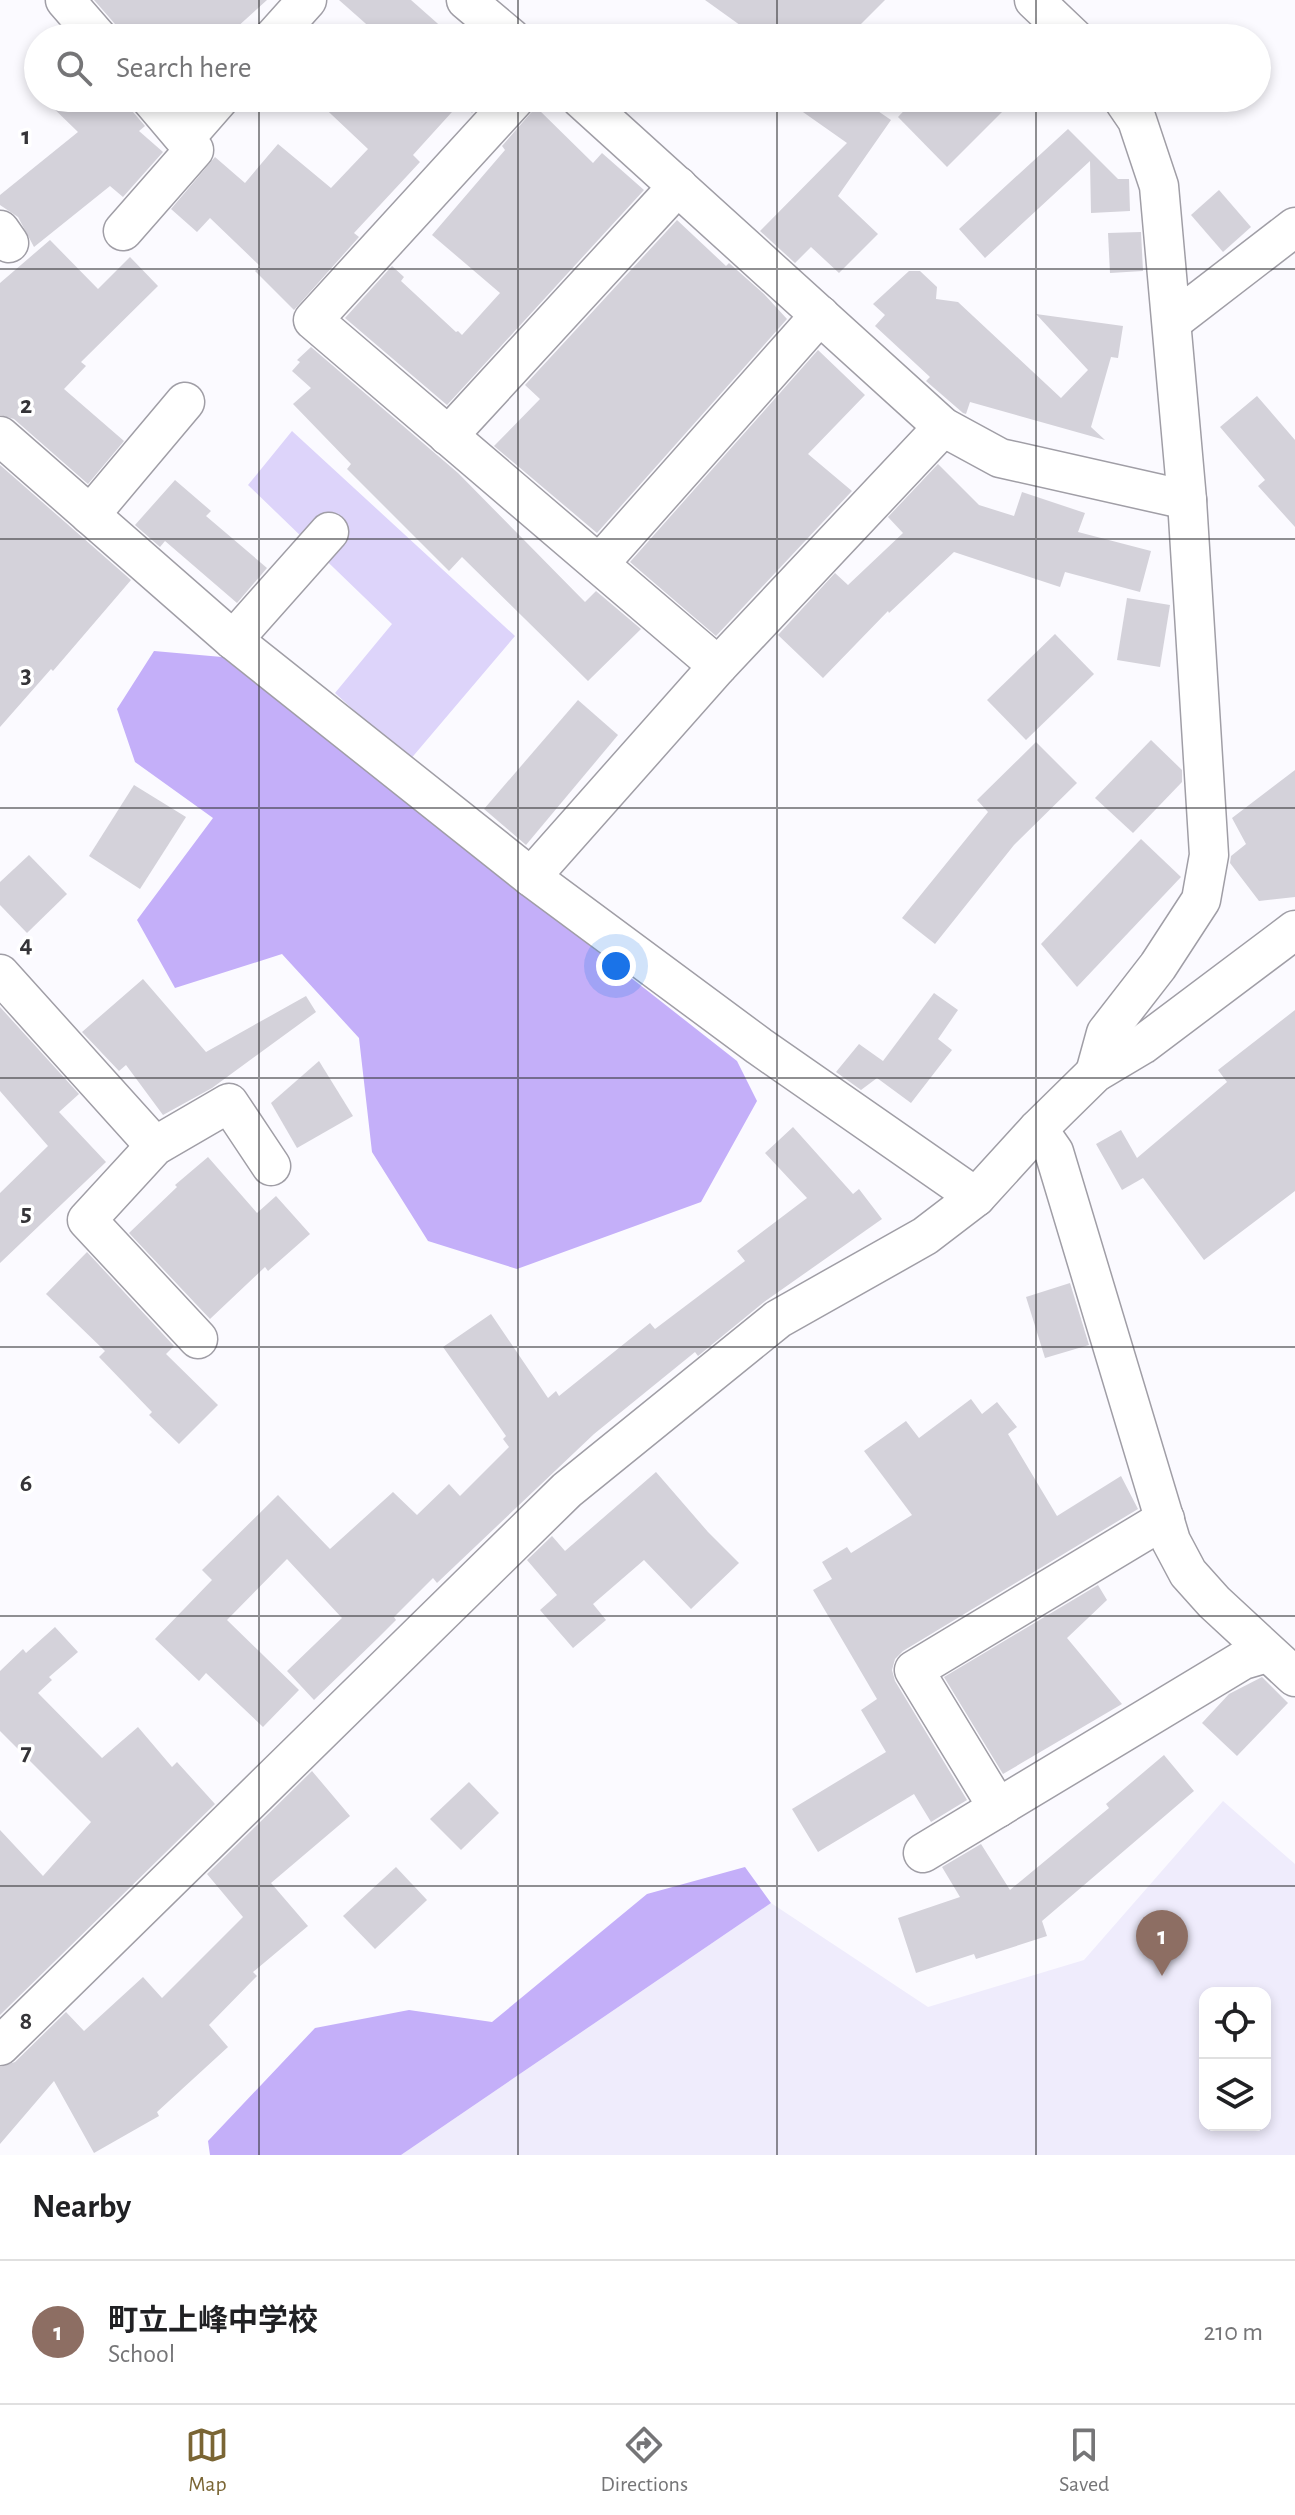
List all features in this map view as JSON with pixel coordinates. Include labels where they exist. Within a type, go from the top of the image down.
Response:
[{"type":"street","points":[[65,0],[86,24]]},
{"type":"street","points":[[286,24],[307,0]]},
{"type":"street","points":[[466,0],[494,24]]},
{"type":"street","points":[[1034,0],[1059,24]]},
{"type":"street","points":[[123,231],[194,150],[162,112]]},
{"type":"street","points":[[185,138],[208,112]]},
{"type":"street","points":[[503,112],[313,320],[718,666]]},
{"type":"street","points":[[596,112],[943,427],[1000,458],[1187,500]]},
{"type":"street","points":[[1095,1073],[1106,1033],[1158,966],[1201,900],[1209,855],[1187,500],[1159,186],[1132,112]]},
{"type":"street","points":[[448,436],[678,186]]},
{"type":"street","points":[[1173,321],[1295,227]]},
{"type":"street","points":[[599,564],[820,315]]},
{"type":"street","points":[[90,515],[185,402]]},
{"type":"street","points":[[531,877],[718,666],[943,427]]},
{"type":"street","points":[[0,436],[233,640],[531,877],[759,1046],[976,1197]]},
{"type":"street","points":[[233,640],[329,532]]},
{"type":"street","points":[[0,2046],[567,1490],[778,1319],[925,1236],[976,1197],[1095,1073],[1142,1045],[1295,930]]},
{"type":"street","points":[[0,974],[155,1146]]},
{"type":"street","points":[[198,1339],[87,1220],[155,1146],[229,1103],[271,1166]]},
{"type":"street","points":[[1038,1129],[1054,1152],[1171,1541],[1188,1573],[1281,1665]]},
{"type":"street","points":[[998,1808],[914,1670],[1165,1519]]},
{"type":"street","points":[[923,1853],[1243,1660],[1281,1665]]},
{"type":"shaded area","points":[[292,431],[515,636],[409,761],[335,693],[392,624],[248,485]]},
{"type":"shaded area","points":[[154,651],[222,657],[737,1061],[757,1101],[701,1202],[517,1269],[428,1241],[372,1152],[359,1038],[282,954],[175,988],[137,920],[213,818],[135,762],[117,709]]},
{"type":"shaded area","points":[[1223,1801],[1295,1864],[1295,2155],[401,2155],[771,1903],[928,2007],[1084,1960]]},
{"type":"shaded area","points":[[745,1867],[771,1903],[401,2155],[210,2155],[208,2141],[315,2028],[409,2010],[492,2022],[647,1894]]},
{"type":"building","points":[[94,0],[267,0],[240,24],[115,24]]},
{"type":"building","points":[[339,0],[411,0],[438,24],[366,24]]},
{"type":"building","points":[[705,0],[885,0],[861,24],[738,24]]},
{"type":"building","points":[[57,112],[133,112],[145,126],[139,131],[163,152],[123,197],[110,186],[34,247],[18,217],[0,205],[0,195],[78,132]]},
{"type":"building","points":[[329,112],[452,112],[413,155],[420,162],[354,233],[359,237],[294,310],[255,271],[260,266],[210,218],[197,232],[171,209],[215,157],[245,183],[278,144],[331,188],[368,149]]},
{"type":"building","points":[[532,112],[541,112],[593,163],[602,153],[644,190],[447,405],[345,318],[392,266],[404,277],[401,281],[462,335],[500,293],[432,235],[505,150],[502,146]]},
{"type":"building","points":[[803,112],[879,112],[891,120],[838,196],[878,234],[839,273],[811,247],[795,263],[760,231],[847,143]]},
{"type":"building","points":[[903,112],[1002,112],[947,167],[898,117]]},
{"type":"building","points":[[1068,129],[1118,179],[1129,179],[1130,211],[1091,213],[1090,161],[985,258],[959,229]]},
{"type":"building","points":[[1219,190],[1251,227],[1223,252],[1191,215]]},
{"type":"building","points":[[677,220],[726,266],[729,263],[764,294],[787,319],[597,533],[494,446],[540,399],[525,385]]},
{"type":"building","points":[[1141,232],[1143,271],[1110,273],[1108,233]]},
{"type":"building","points":[[50,240],[98,289],[130,257],[158,286],[81,362],[86,366],[64,389],[124,441],[88,484],[14,419],[0,415],[0,283]]},
{"type":"building","points":[[909,271],[920,271],[937,287],[936,299],[958,302],[1061,398],[1088,370],[1036,314],[1123,326],[1118,358],[1111,357],[1091,427],[1105,440],[970,402],[966,414],[963,413],[926,381],[930,377],[875,326],[885,315],[873,304]]},
{"type":"building","points":[[311,347],[458,473],[585,602],[596,591],[641,629],[588,681],[462,557],[449,571],[347,469],[351,464],[293,404],[311,388],[292,371],[300,362],[297,360]]},
{"type":"building","points":[[818,350],[865,395],[808,454],[852,491],[716,636],[630,562]]},
{"type":"building","points":[[1257,396],[1295,440],[1295,527],[1258,486],[1265,480],[1220,427]]},
{"type":"building","points":[[938,464],[979,505],[1014,516],[1022,492],[1085,513],[1078,532],[1151,551],[1140,592],[1065,572],[1060,587],[954,552],[888,611],[823,678],[778,635],[835,573],[848,585],[903,533],[888,517]]},
{"type":"building","points":[[0,465],[131,580],[0,727]]},
{"type":"building","points":[[175,480],[211,511],[206,516],[267,568],[237,603],[165,541],[160,547],[135,525]]},
{"type":"building","points":[[1127,598],[1170,605],[1160,667],[1117,660]]},
{"type":"building","points":[[1055,634],[1094,674],[1026,740],[987,700]]},
{"type":"building","points":[[578,700],[618,735],[526,845],[484,809]]},
{"type":"building","points":[[1151,740],[1182,770],[1182,782],[1133,833],[1095,798]]},
{"type":"building","points":[[1036,742],[1077,783],[1014,845],[935,944],[902,918],[988,812],[977,800]]},
{"type":"building","points":[[1295,770],[1295,897],[1259,901],[1230,863],[1231,856],[1246,844],[1232,818]]},
{"type":"building","points":[[134,785],[186,817],[140,889],[89,856]]},
{"type":"building","points":[[1141,839],[1181,877],[1077,987],[1041,944]]},
{"type":"building","points":[[29,855],[67,894],[27,933],[0,905],[0,882]]},
{"type":"building","points":[[143,979],[206,1052],[306,996],[316,1012],[212,1088],[163,1115],[126,1065],[119,1071],[82,1032]]},
{"type":"building","points":[[934,993],[958,1010],[938,1039],[952,1050],[911,1103],[877,1078],[861,1090],[836,1072],[859,1044],[883,1061]]},
{"type":"building","points":[[0,1007],[79,1094],[59,1112],[106,1162],[0,1263],[0,1193],[48,1146],[0,1091]]},
{"type":"building","points":[[1295,1010],[1295,1191],[1204,1260],[1143,1178],[1122,1190],[1096,1144],[1121,1130],[1137,1158],[1227,1082],[1218,1070]]},
{"type":"building","points":[[319,1061],[353,1116],[297,1148],[271,1103]]},
{"type":"building","points":[[793,1127],[853,1194],[859,1189],[882,1219],[764,1302],[698,1356],[695,1352],[594,1434],[437,1583],[433,1578],[394,1617],[396,1620],[314,1700],[287,1671],[342,1618],[287,1559],[227,1620],[299,1690],[263,1727],[206,1673],[199,1681],[155,1639],[212,1580],[202,1570],[278,1495],[330,1549],[393,1492],[417,1515],[449,1484],[460,1496],[509,1447],[503,1439],[506,1436],[443,1347],[491,1314],[548,1398],[556,1391],[559,1396],[650,1323],[655,1329],[745,1261],[737,1251],[807,1198],[765,1153]]},
{"type":"building","points":[[208,1157],[257,1213],[276,1196],[310,1234],[268,1271],[265,1267],[210,1319],[129,1233],[177,1187],[175,1185]]},
{"type":"building","points":[[87,1252],[174,1346],[166,1354],[218,1405],[179,1444],[149,1415],[152,1412],[99,1357],[105,1351],[46,1294]]},
{"type":"building","points":[[1070,1283],[1089,1345],[1045,1358],[1026,1297]]},
{"type":"building","points":[[971,1399],[982,1414],[997,1402],[1017,1427],[1008,1434],[1057,1516],[1121,1476],[1138,1509],[903,1651],[895,1659],[892,1670],[895,1681],[967,1800],[931,1822],[914,1794],[818,1852],[792,1809],[886,1752],[861,1710],[877,1699],[813,1590],[832,1579],[822,1562],[847,1547],[851,1553],[912,1515],[864,1451],[906,1421],[919,1438]]},
{"type":"building","points":[[656,1472],[739,1563],[691,1609],[644,1560],[593,1604],[606,1620],[573,1648],[540,1610],[557,1595],[527,1560],[552,1536],[565,1551]]},
{"type":"building","points":[[1098,1585],[1107,1600],[1067,1638],[1122,1704],[1003,1774],[944,1677]]},
{"type":"building","points":[[55,1627],[78,1652],[49,1677],[52,1680],[38,1693],[102,1758],[138,1727],[172,1767],[177,1762],[215,1804],[0,2015],[0,1830],[43,1876],[91,1822],[0,1731],[0,1671],[23,1649],[26,1653]]},
{"type":"building","points":[[1262,1677],[1288,1703],[1237,1756],[1202,1723],[1229,1694]]},
{"type":"building","points":[[1164,1755],[1194,1791],[1042,1921],[1047,1936],[976,1959],[974,1954],[916,1973],[898,1918],[960,1897],[942,1867],[981,1844],[1010,1890],[1109,1808],[1106,1804]]},
{"type":"building","points":[[312,1771],[350,1816],[271,1883],[308,1926],[253,1972],[257,1976],[209,2025],[228,2047],[157,2112],[159,2116],[94,2153],[54,2081],[0,2144],[0,2067],[15,2062],[66,2012],[84,2031],[143,1977],[162,1998],[243,1917],[207,1874]]},
{"type":"building","points":[[469,1782],[499,1813],[461,1850],[430,1819]]},
{"type":"building","points":[[396,1867],[427,1900],[375,1949],[343,1916]]},
{"type":"place","name":"町立上峰中学校","points":[[1162,1976]]}]
